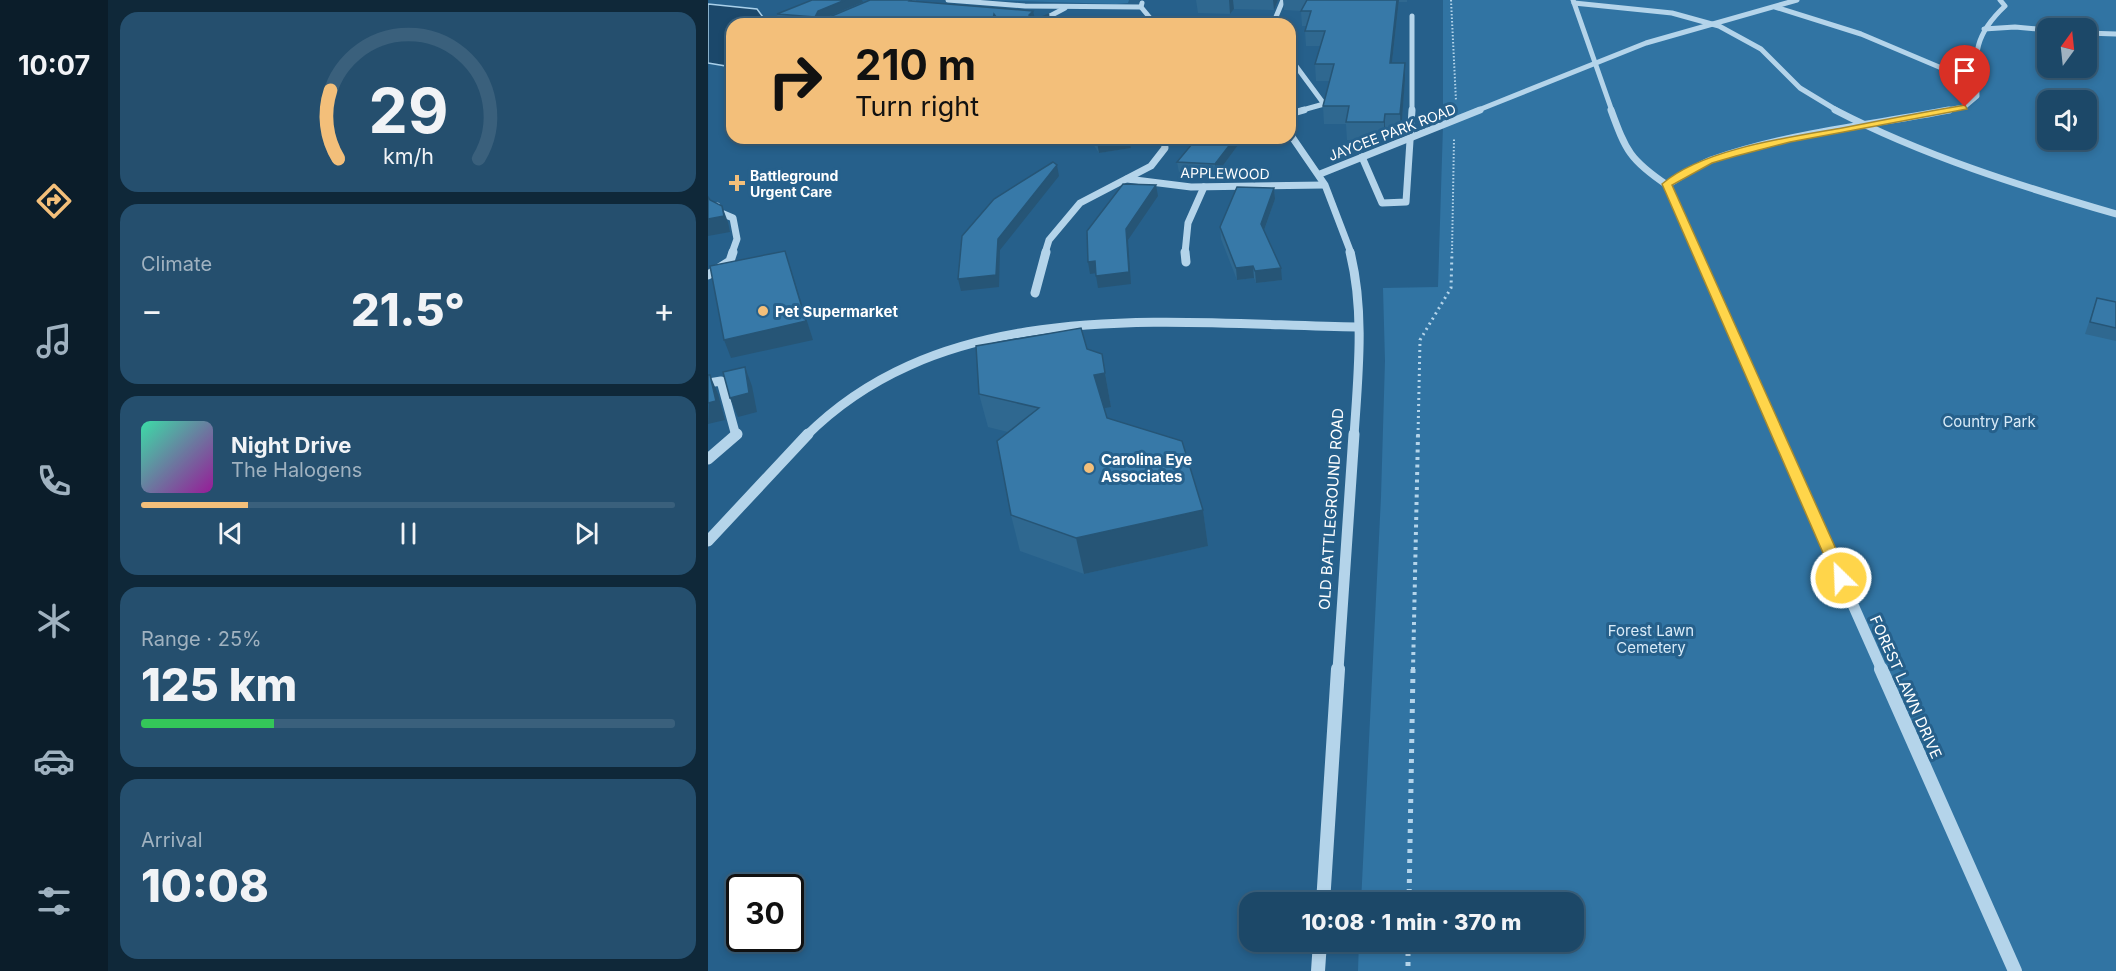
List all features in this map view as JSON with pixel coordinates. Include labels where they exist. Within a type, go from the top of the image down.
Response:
[{"type":"street","points":[[948,0],[1065,7],[1141,7]]},
{"type":"street","points":[[1142,0],[1141,7],[1150,18]]},
{"type":"street","points":[[1276,18],[1283,0]]},
{"type":"street","name":"JAYCEE PARK ROAD","points":[[1320,174],[1646,43],[1797,0]]},
{"type":"street","points":[[2000,0],[2004,6],[1984,29],[1975,61],[1977,96],[1965,107],[1866,125],[1790,140],[1725,156],[1709,161],[1667,184],[1649,173],[1624,149],[1573,2],[1675,14],[1741,36],[1762,50],[1799,87],[1866,125],[1929,154],[2010,184],[2116,213]]},
{"type":"street","points":[[1046,18],[1065,7]]},
{"type":"street","points":[[1775,7],[1861,34],[1977,83]]},
{"type":"street","points":[[836,18],[850,12]]},
{"type":"street","points":[[1362,157],[1382,203],[1406,202],[1412,138],[1412,16]]},
{"type":"street","points":[[1991,19],[2015,27]]},
{"type":"street","points":[[1984,29],[2015,27],[2037,29]]},
{"type":"street","points":[[2097,33],[2116,34]]},
{"type":"street","points":[[1296,66],[1323,104],[1296,112]]},
{"type":"street","name":"OLD BATTLEGROUND ROAD","points":[[1296,142],[1320,174],[1339,214],[1357,285],[1358,369],[1324,892]]},
{"type":"street","name":"APPLEWOOD","points":[[1035,293],[1049,240],[1080,203],[1151,166],[1165,148],[1165,144]]},
{"type":"street","name":"APPLEWOOD","points":[[1126,178],[1204,187],[1324,185]]},
{"type":"street","name":"FOREST LAWN DRIVE","points":[[1667,184],[2015,971]]},
{"type":"street","points":[[1186,262],[1183,247],[1191,208],[1204,187]]},
{"type":"street","points":[[708,275],[730,261],[736,238],[733,218],[719,212],[716,205]]},
{"type":"street","points":[[708,541],[820,423],[847,399],[872,382],[920,360],[1014,333],[1074,325],[1123,323],[1358,327]]},
{"type":"street","points":[[708,383],[721,381],[736,435],[708,459]]},
{"type":"street","points":[[1318,971],[1319,952]]},
{"type":"path","points":[[1409,892],[1419,355],[1420,340],[1451,288],[1456,67],[1451,0]]},
{"type":"path","points":[[1408,952],[1408,971]]},
{"type":"green space","points":[[986,0],[1129,0],[1128,3],[1116,4]]},
{"type":"green space","name":"Forest Lawn Cemetery","points":[[1443,0],[2116,0],[2116,971],[1358,971],[1359,952],[1584,952],[1584,892],[1362,892],[1381,497],[1385,361],[1383,288],[1438,287],[1443,126]]},
{"type":"shaded area","points":[[708,4],[757,9],[764,18],[726,18],[726,66],[708,63]]},
{"type":"building","points":[[812,0],[845,0],[818,11],[815,17],[777,14]]},
{"type":"building","points":[[870,0],[912,0],[910,1],[1033,11],[1029,15],[1031,18],[997,18],[994,14],[993,18],[827,18]]},
{"type":"building","points":[[1307,0],[1397,0],[1390,63],[1405,63],[1400,114],[1385,114],[1384,122],[1346,122],[1349,106],[1323,106],[1334,64],[1315,64],[1325,31],[1305,31],[1311,11],[1301,11]]},
{"type":"building","points":[[1192,144],[1230,144],[1215,164],[1177,162]]},
{"type":"building","points":[[1053,162],[1057,165],[998,239],[996,275],[958,279],[962,236],[994,199]]},
{"type":"building","points":[[1123,184],[1156,185],[1126,229],[1129,272],[1096,276],[1095,261],[1088,262],[1087,231]]},
{"type":"building","points":[[1237,187],[1274,188],[1261,224],[1281,268],[1255,271],[1253,266],[1236,268],[1220,227]]},
{"type":"building","points":[[708,197],[722,206],[724,216],[708,219]]},
{"type":"building","name":"Pet Supermarket","points":[[785,251],[806,321],[724,340],[710,266]]},
{"type":"building","points":[[2097,298],[2116,302],[2116,328],[2090,322]]},
{"type":"building","name":"Carolina Eye Associates","points":[[1081,328],[1087,349],[1102,354],[1105,373],[1094,375],[1107,418],[1182,441],[1203,510],[1076,538],[1011,515],[997,441],[1039,408],[979,394],[976,346]]},
{"type":"building","points":[[745,367],[749,393],[730,398],[723,372]]},
{"type":"building","points":[[708,375],[710,375],[716,401],[708,403]]},
{"type":"place","name":"Battleground Urgent Care","points":[[737,183]]},
{"type":"place","name":"Pet Supermarket","points":[[763,311]]},
{"type":"place","name":"Carolina Eye Associates","points":[[1089,468]]},
{"type":"route","points":[[1841,578],[1667,184],[1709,161],[1733,154],[1790,140],[1965,107]]},
{"type":"park label","name":"Country Park","points":[[1989,421]]}]
